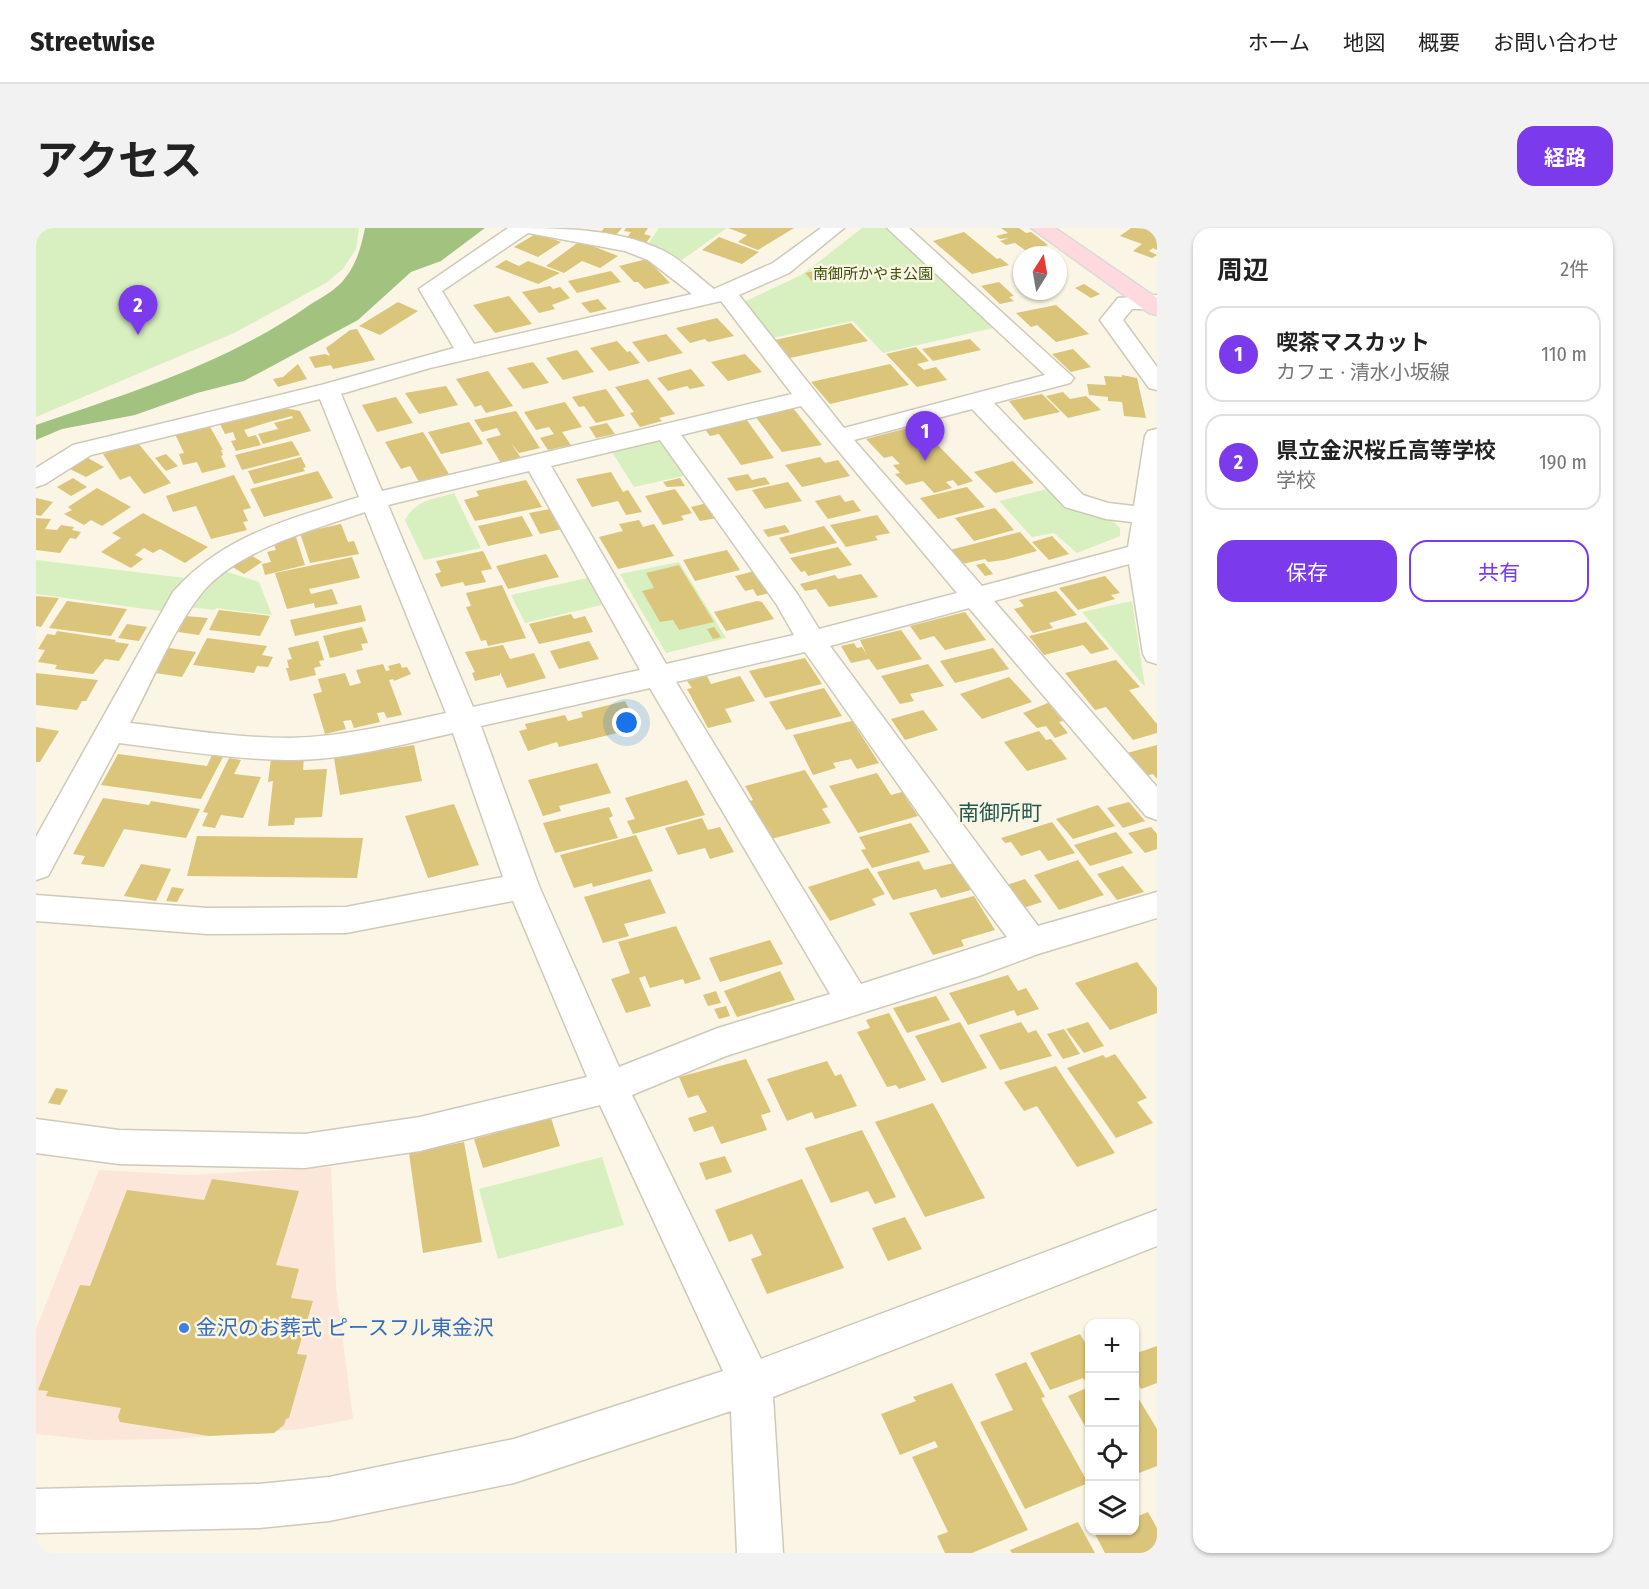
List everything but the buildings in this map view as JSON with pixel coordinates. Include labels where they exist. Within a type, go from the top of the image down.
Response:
[{"type":"main road","points":[[1041,228],[1154,304]]},
{"type":"street","points":[[468,352],[430,289],[522,228]]},
{"type":"street","points":[[533,228],[630,246],[656,255],[718,295],[809,398],[838,437],[977,595],[1157,808]]},
{"type":"street","points":[[36,479],[82,450],[328,390],[424,362],[718,295],[781,268],[834,228]]},
{"type":"street","points":[[838,437],[1062,378],[897,228]]},
{"type":"street","points":[[1154,304],[1126,303],[1111,320],[1157,383]]},
{"type":"street","points":[[328,390],[464,720],[523,886],[610,1087],[751,1384],[760,1553]]},
{"type":"street","points":[[36,867],[183,598],[201,578],[255,541],[372,501],[665,430],[809,398]]},
{"type":"street","points":[[978,400],[1074,501],[1106,511],[1146,515]]},
{"type":"street","points":[[665,430],[788,601],[812,641],[995,896],[1031,942]]},
{"type":"street","points":[[1157,436],[1146,515],[1157,654]]},
{"type":"street","points":[[536,461],[657,674],[852,1000]]},
{"type":"street","points":[[109,731],[210,744],[289,749],[365,742],[657,674],[812,641],[1149,547]]},
{"type":"street","points":[[36,908],[207,921],[346,920],[523,886]]},
{"type":"street","points":[[36,1136],[119,1147],[305,1151],[420,1134],[610,1087],[718,1044],[852,1000],[979,962],[1031,942],[1157,905]]},
{"type":"street","points":[[36,1511],[260,1506],[339,1497],[514,1461],[751,1384],[1157,1228]]},
{"type":"shaded area","name":"金沢のお葬式 ピースフル東金沢","points":[[331,1167],[336,1287],[353,1419],[301,1429],[172,1439],[93,1440],[36,1434],[36,1329],[99,1170],[190,1175]]},
{"type":"green space","points":[[36,228],[359,228],[356,249],[343,269],[326,283],[234,333],[36,417]]},
{"type":"green space","points":[[365,228],[485,228],[441,261],[411,272],[358,320],[244,381],[197,393],[135,415],[62,429],[36,440],[36,425],[142,388],[211,360],[277,326],[326,295],[342,282],[351,270],[360,250]]},
{"type":"green space","points":[[659,228],[727,228],[682,260],[647,245]]},
{"type":"green space","name":"南御所かやま公園","points":[[862,228],[887,228],[993,328],[883,353],[853,321],[768,339],[740,308],[746,301],[803,274]]},
{"type":"green space","points":[[656,441],[670,445],[692,474],[634,487],[612,452]]},
{"type":"green space","points":[[1051,488],[1075,510],[1112,520],[1120,528],[1120,536],[1077,553],[1054,533],[1032,537],[999,501]]},
{"type":"green space","points":[[454,493],[481,548],[424,560],[405,520],[409,513],[420,504]]},
{"type":"green space","points":[[36,560],[185,578],[161,611],[36,594]]},
{"type":"green space","points":[[679,562],[726,638],[666,653],[620,574]]},
{"type":"green space","points":[[224,571],[259,582],[272,615],[189,607],[202,590]]},
{"type":"green space","points":[[587,578],[602,605],[525,623],[511,595]]},
{"type":"green space","points":[[1132,601],[1145,687],[1082,612]]},
{"type":"green space","points":[[602,1157],[624,1225],[498,1259],[479,1189]]},
{"type":"place","name":"県立金沢桜丘高等学校","points":[[138,335]]},
{"type":"place","name":"喫茶マスカット","points":[[925,461]]},
{"type":"place","name":"金沢のお葬式 ピースフル東金沢","points":[[184,1328]]},
{"type":"district","name":"南御所町","points":[[1000,813]]}]
